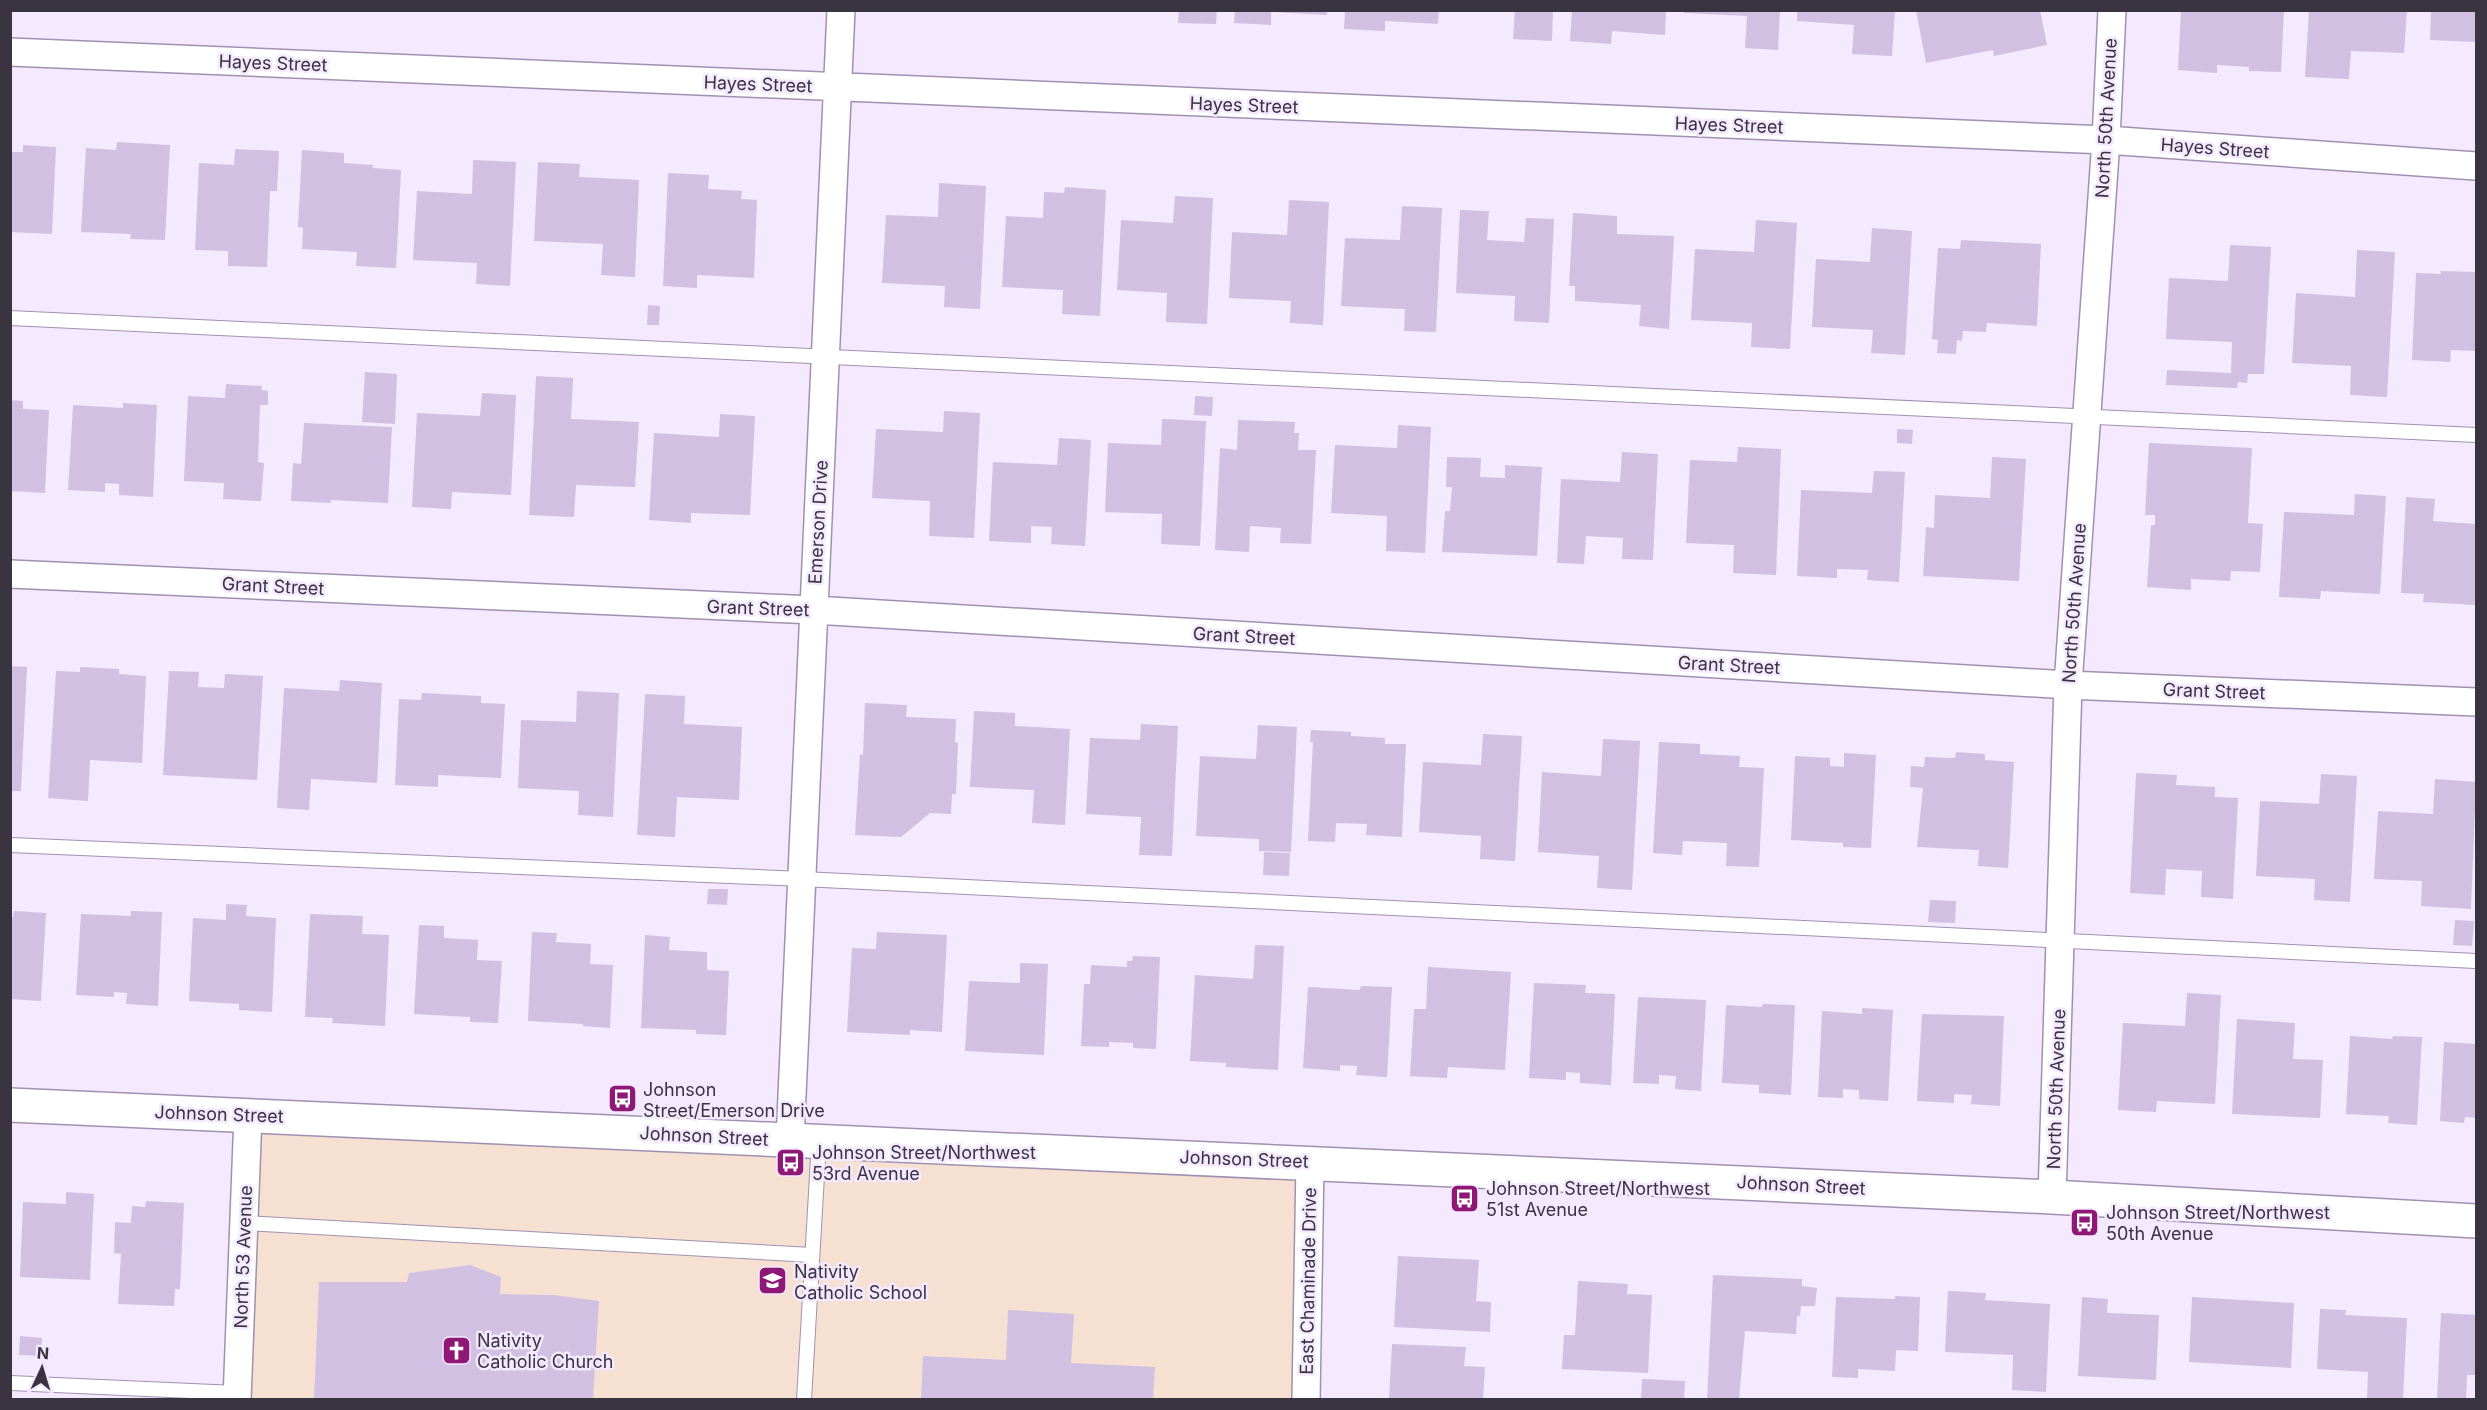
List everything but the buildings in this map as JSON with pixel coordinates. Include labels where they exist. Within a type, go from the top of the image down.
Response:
[{"type":"street","name":"Emerson Drive","points":[[804,1141],[802,879],[841,10]]},
{"type":"street","name":"North 50th Avenue","points":[[2052,1197],[2068,685],[2106,140],[2112,10]]},
{"type":"street","name":"Hayes Street","points":[[10,52],[2106,140],[2476,166]]},
{"type":"street","name":"Grant Street","points":[[10,574],[814,610],[2068,685],[2476,702]]},
{"type":"street","name":"Johnson Street","points":[[10,1105],[1310,1162],[2052,1197],[2476,1221]]},
{"type":"street","name":"North 53 Avenue","points":[[237,1396],[248,1115]]},
{"type":"street","name":"East Chaminade Drive","points":[[1306,1400],[1310,1162]]},
{"type":"lane","points":[[10,318],[2476,435]]},
{"type":"lane","points":[[10,845],[802,879],[2476,961]]},
{"type":"lane","points":[[804,1141],[812,1255],[804,1400]]},
{"type":"lane","points":[[244,1223],[812,1255]]},
{"type":"lane","points":[[10,1383],[237,1396]]},
{"type":"shaded area","name":"Nativity Catholic School","points":[[248,1115],[1310,1162],[1302,1399],[236,1400]]},
{"type":"place","name":"Johnson Street/Emerson Drive","points":[[622,1099]]},
{"type":"place","name":"Johnson Street/Northwest 53rd Avenue","points":[[791,1162]]},
{"type":"place","name":"Johnson Street/Northwest 51st Avenue","points":[[1465,1198]]},
{"type":"place","name":"Johnson Street/Northwest 50th Avenue","points":[[2085,1222]]},
{"type":"place","name":"Nativity Catholic School","points":[[773,1281]]},
{"type":"place","name":"Nativity Catholic Church","points":[[456,1350]]}]
